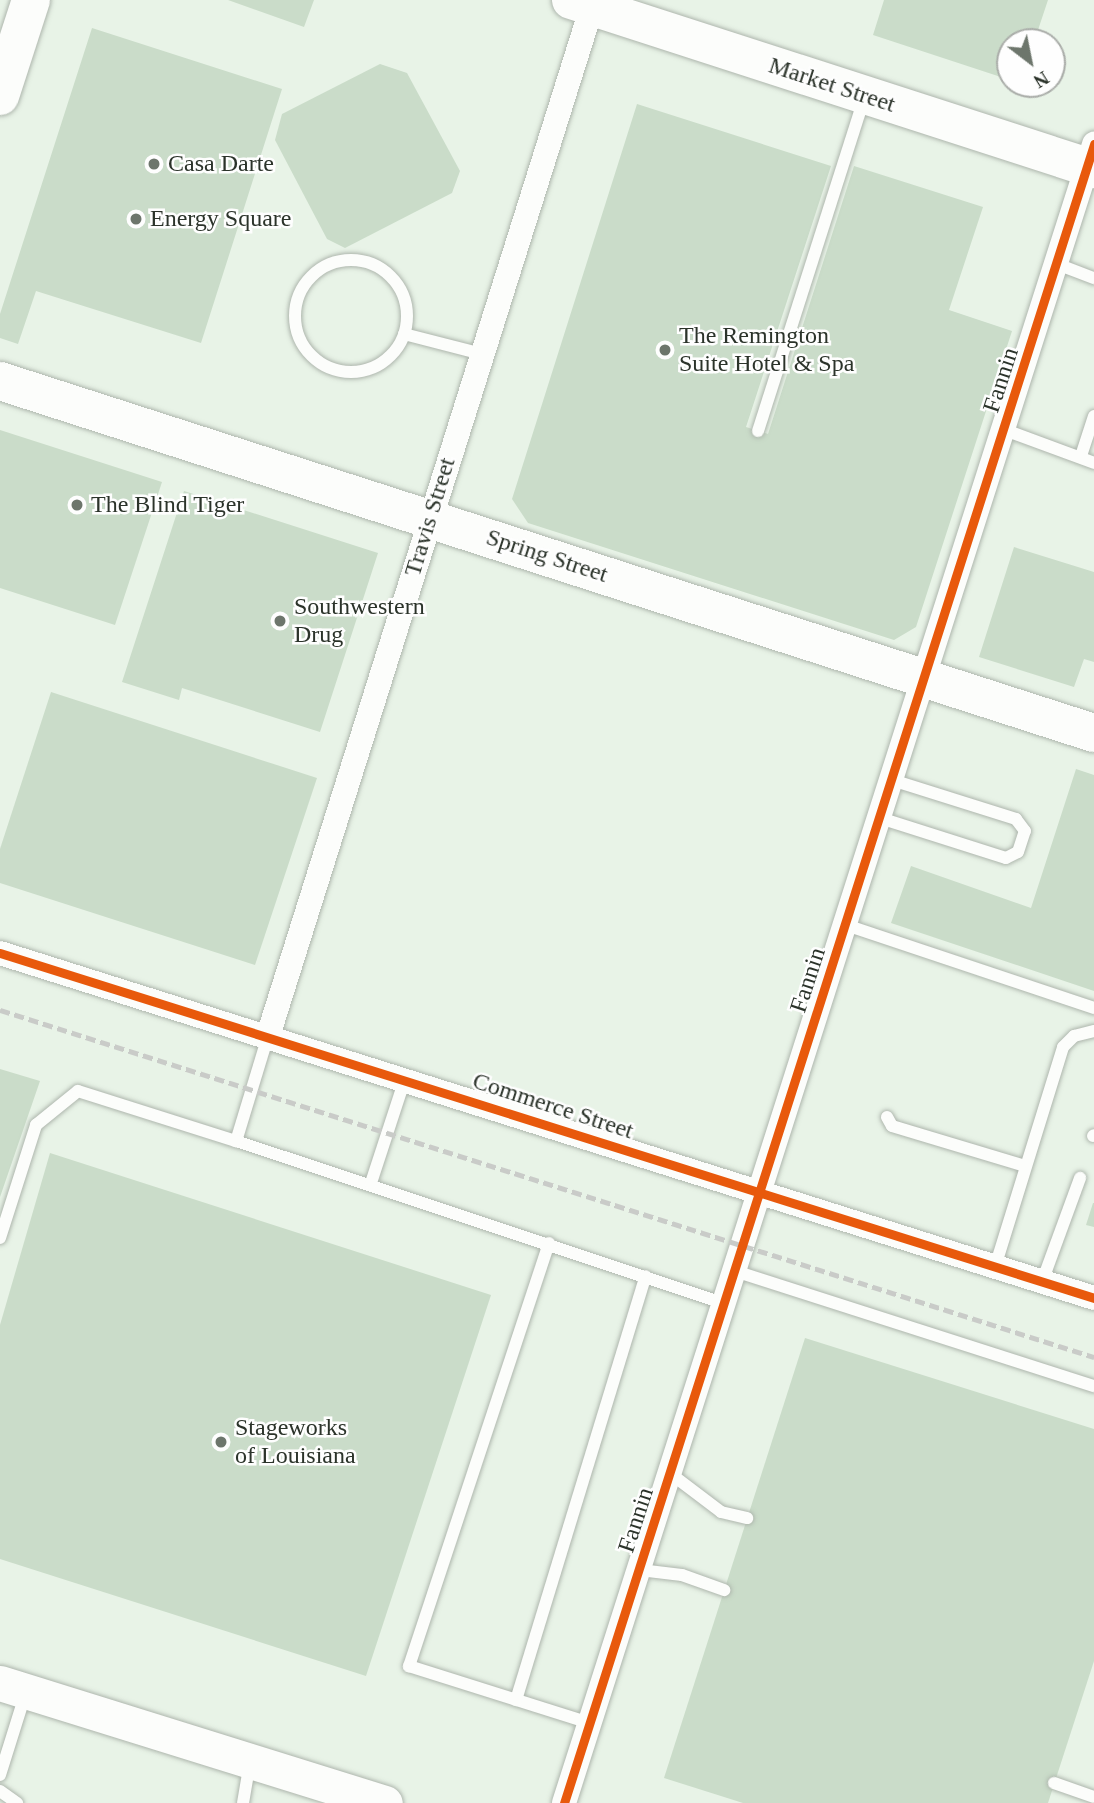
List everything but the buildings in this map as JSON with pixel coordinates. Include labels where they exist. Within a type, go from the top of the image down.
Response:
[{"type":"main road","points":[[0,96],[31,0]]},
{"type":"main road","name":"Market Street","points":[[586,2],[865,95],[1092,160]]},
{"type":"main road","name":"Spring Street","points":[[0,381],[1094,733]]},
{"type":"main road","points":[[13,1688],[385,1803]]},
{"type":"street","name":"Travis Street","points":[[268,1035],[482,354],[586,2]]},
{"type":"street","name":"Fannin","points":[[564,1803],[1092,160]]},
{"type":"street","name":"Commerce Street","points":[[0,953],[268,1035],[1094,1298]]},
{"type":"lane","points":[[758,431],[865,95]]},
{"type":"lane","points":[[349,260],[367,262],[396,282],[407,316],[404,334],[382,362],[365,370],[327,367],[300,341],[296,303],[316,272],[349,260]]},
{"type":"lane","points":[[1057,264],[1094,278]]},
{"type":"lane","points":[[404,334],[482,354]]},
{"type":"lane","points":[[1081,456],[1094,416]]},
{"type":"lane","points":[[1005,430],[1094,463]]},
{"type":"lane","points":[[880,818],[1006,858],[1018,852],[1025,831],[1016,819],[892,779]]},
{"type":"lane","points":[[846,925],[1094,1009]]},
{"type":"lane","points":[[995,1267],[1063,1046],[1074,1036],[1094,1031]]},
{"type":"lane","points":[[236,1141],[268,1035]]},
{"type":"lane","points":[[370,1183],[405,1079]]},
{"type":"lane","points":[[0,1238],[36,1125],[78,1091],[370,1183],[724,1304]]},
{"type":"lane","points":[[887,1117],[892,1126],[1025,1166]]},
{"type":"lane","points":[[1042,1282],[1080,1178]]},
{"type":"lane","points":[[549,1243],[409,1666],[590,1723]]},
{"type":"lane","points":[[735,1271],[1094,1386]]},
{"type":"lane","points":[[516,1700],[646,1276]]},
{"type":"lane","points":[[670,1474],[721,1512],[747,1518]]},
{"type":"lane","points":[[640,1570],[682,1576],[724,1590]]},
{"type":"lane","points":[[0,1776],[13,1688]]},
{"type":"lane","points":[[243,1803],[250,1761]]},
{"type":"lane","points":[[1054,1783],[1094,1797]]},
{"type":"lane","points":[[0,1791],[17,1803]]},
{"type":"railway","points":[[0,1010],[1094,1357]]},
{"type":"cycle path","points":[[564,1803],[1094,144]]},
{"type":"cycle path","points":[[0,953],[1094,1298]]},
{"type":"place","name":"Casa Darte","points":[[154,164]]},
{"type":"place","name":"Energy Square","points":[[136,219]]},
{"type":"place","name":"The Remington Suite Hotel & Spa","points":[[665,350]]},
{"type":"place","name":"The Blind Tiger","points":[[77,505]]},
{"type":"place","name":"Southwestern Drug","points":[[280,621]]},
{"type":"place","name":"Stageworks of Louisiana","points":[[221,1442]]}]
